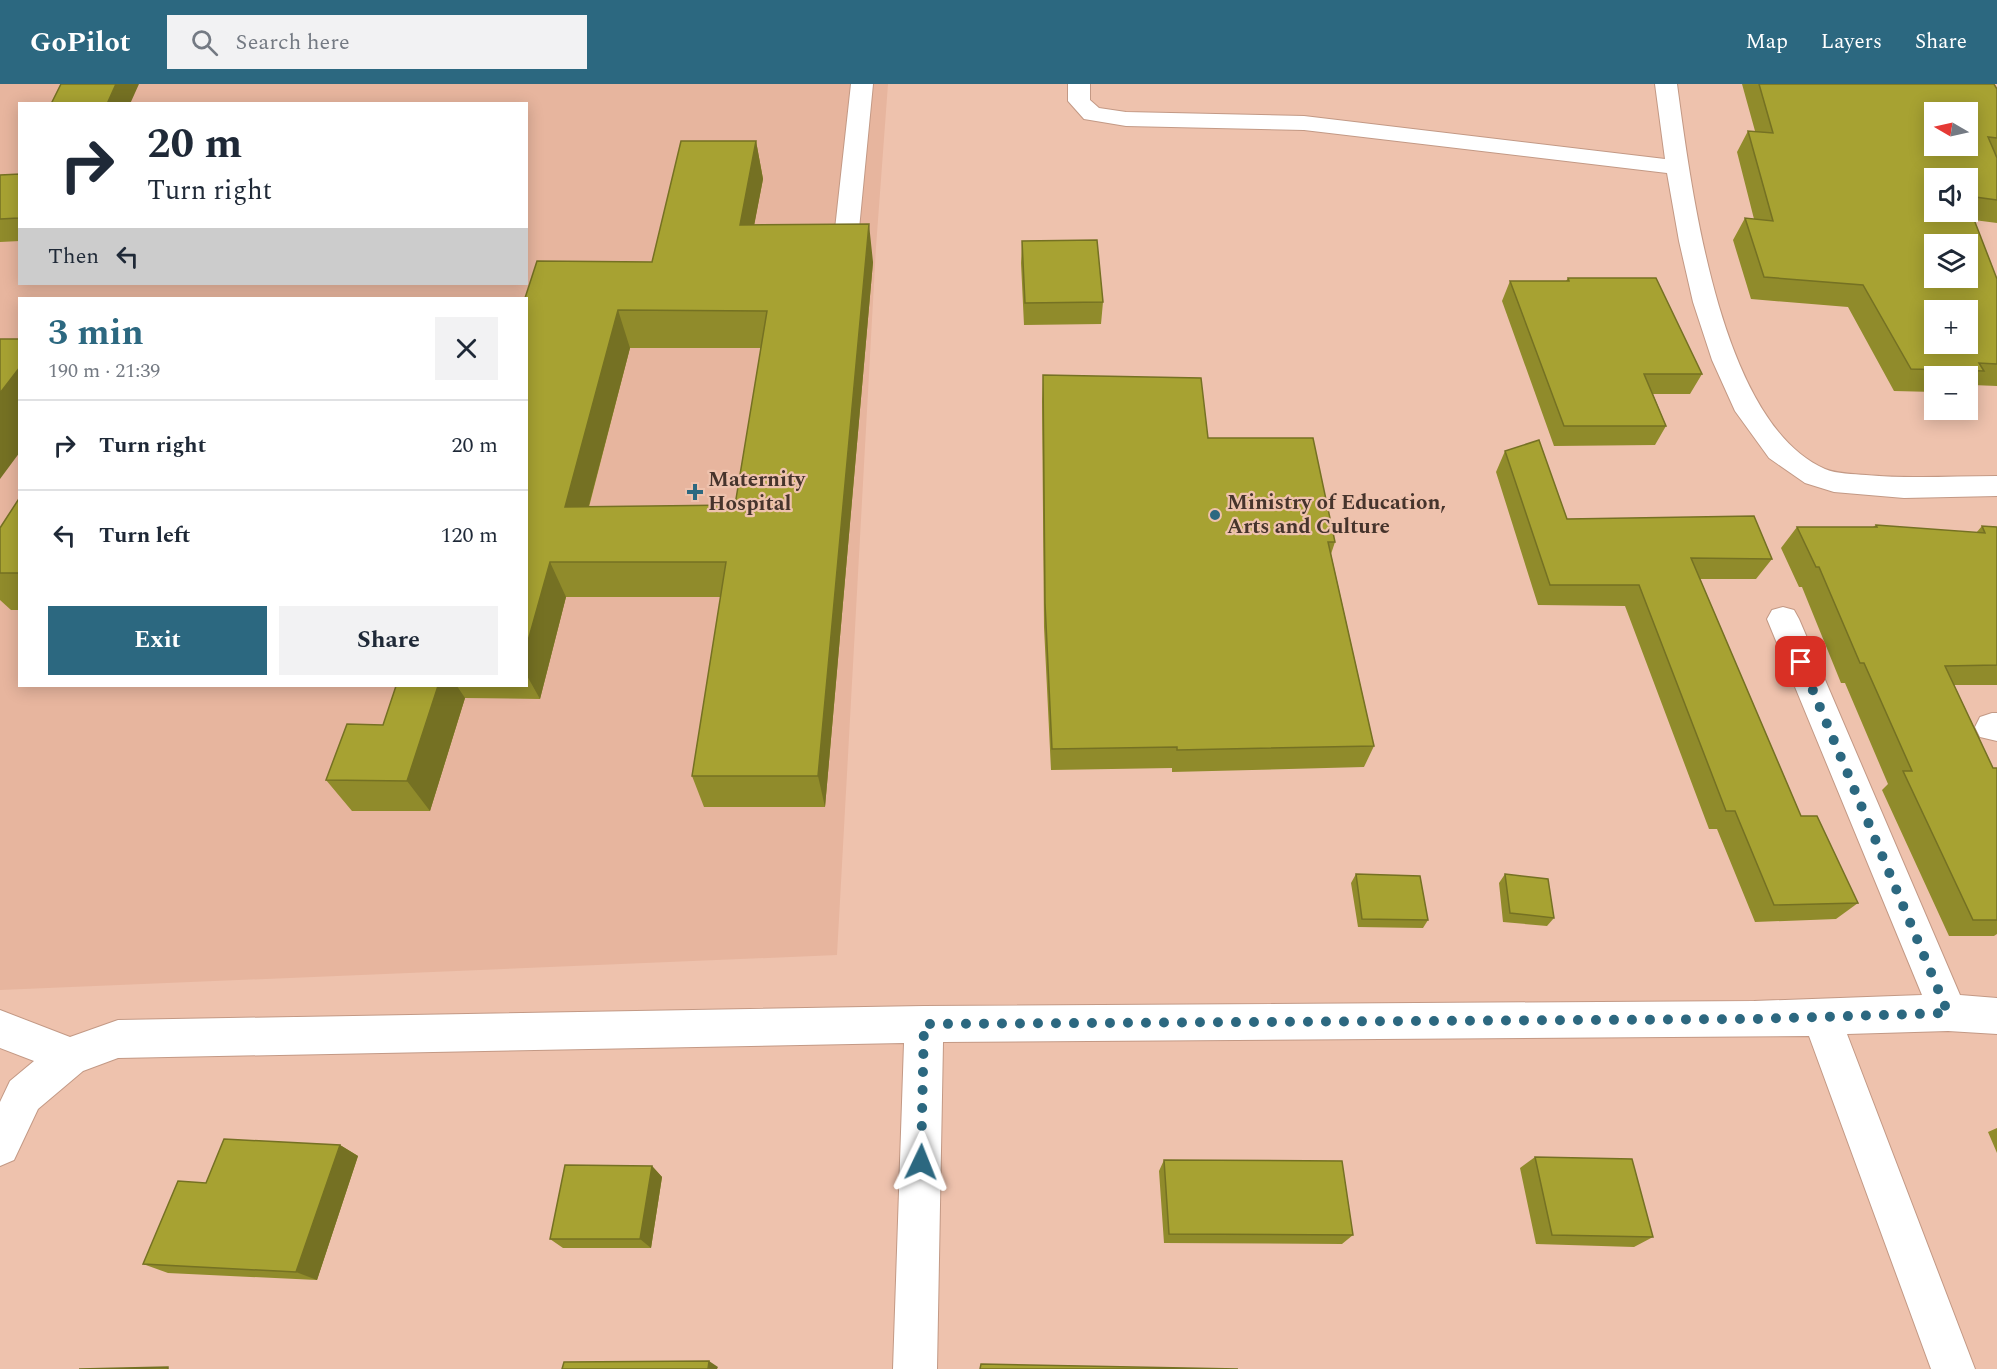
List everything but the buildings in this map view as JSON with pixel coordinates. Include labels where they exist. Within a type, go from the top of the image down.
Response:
[{"type":"street","points":[[847,229],[862,84]]},
{"type":"street","points":[[1079,84],[1079,101],[1092,114],[1126,119],[1304,123],[1677,167]]},
{"type":"street","points":[[1666,84],[1677,167],[1700,281],[1719,349],[1753,416],[1779,452],[1815,476],[1861,485],[1997,486]]},
{"type":"street","points":[[1782,619],[1948,1013]]},
{"type":"street","points":[[0,1146],[24,1095],[70,1056],[118,1039],[924,1024],[1754,1019],[1948,1013],[1997,1016]]},
{"type":"street","points":[[1821,1016],[1953,1369]]},
{"type":"street","points":[[915,1369],[924,1024]]},
{"type":"street","points":[[0,1029],[70,1056]]},
{"type":"shaded area","name":"Maternity Hospital","points":[[0,84],[888,84],[876,247],[837,955],[0,990]]},
{"type":"place","name":"Maternity Hospital","points":[[695,492]]},
{"type":"place","name":"Ministry of Education, Arts and Culture","points":[[1215,515]]},
{"type":"route","points":[[921,1162],[924,1024],[1754,1019],[1948,1013],[1801,662]]}]
